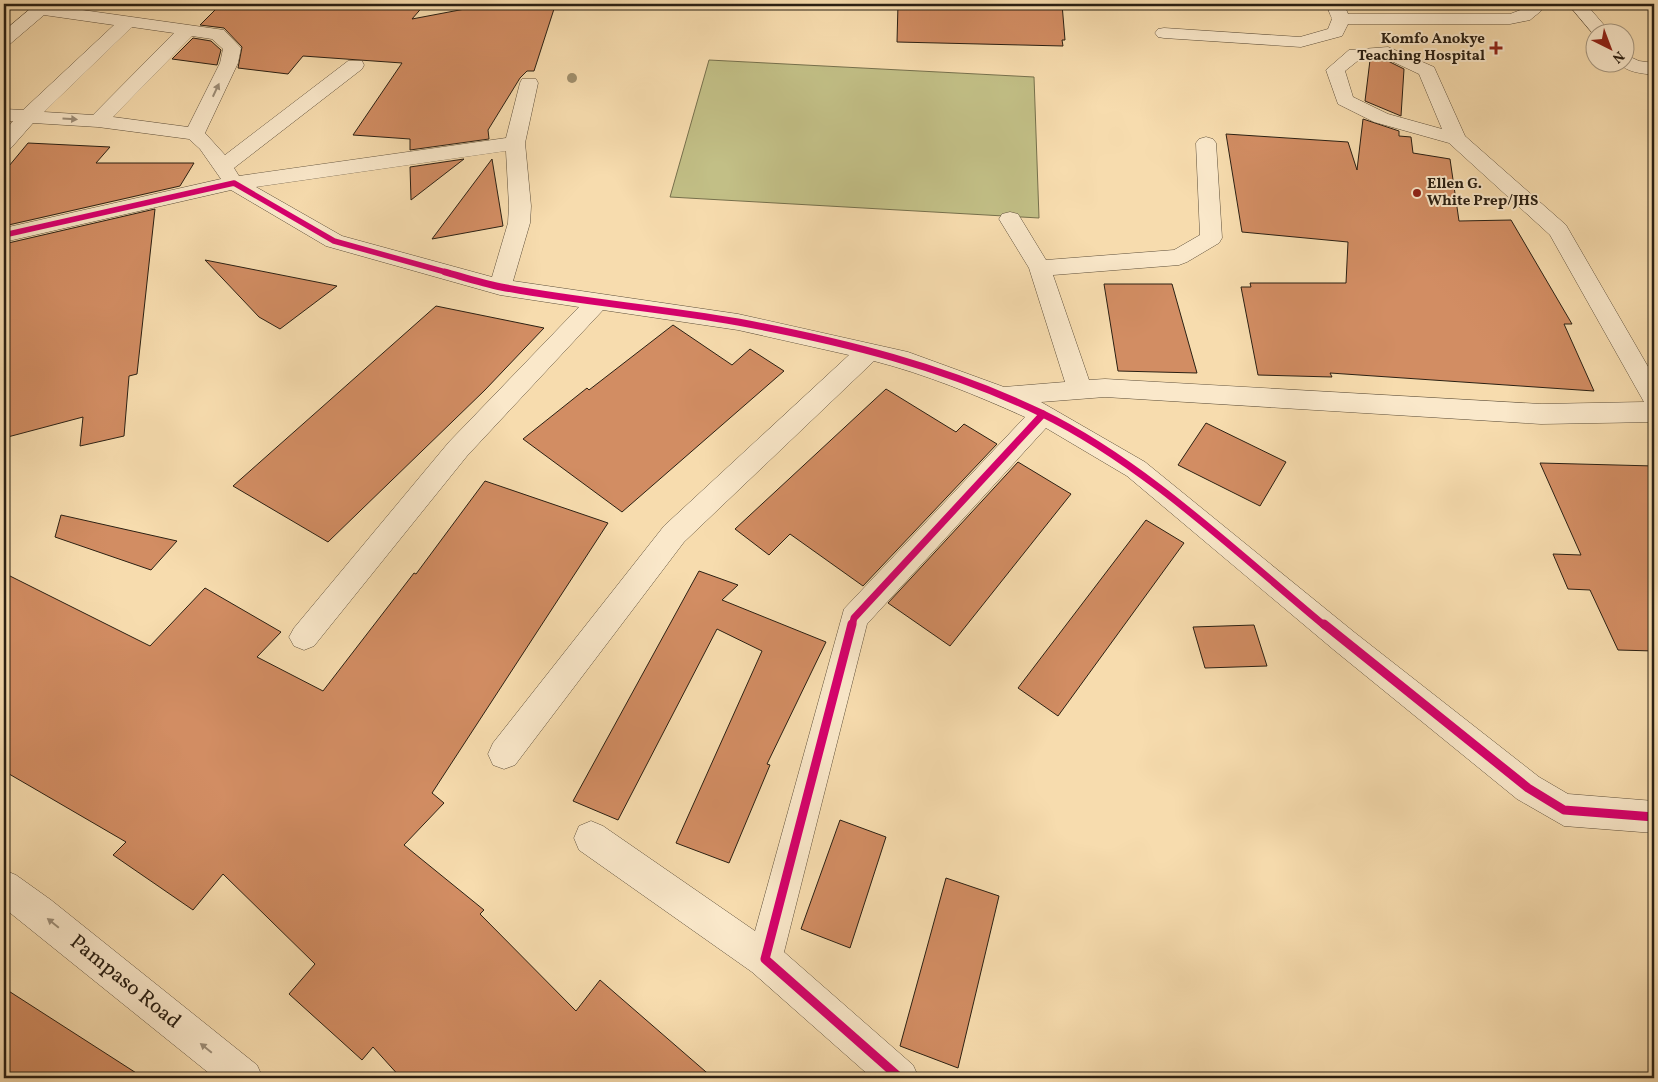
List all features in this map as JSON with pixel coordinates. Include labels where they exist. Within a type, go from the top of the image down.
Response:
[{"type":"street","points":[[1164,33],[1301,42],[1336,32],[1338,11],[1510,19],[1524,16],[1532,11],[1531,4]]},
{"type":"street","points":[[1577,4],[1592,22]]},
{"type":"street","points":[[4,40],[43,6],[218,34],[232,48],[229,63],[195,134]]},
{"type":"street","points":[[4,144],[28,116],[128,21]]},
{"type":"street","points":[[98,121],[188,29]]},
{"type":"street","points":[[1456,139],[1382,118],[1345,100],[1335,70],[1355,54],[1388,52],[1427,70],[1456,139],[1558,230],[1654,398]]},
{"type":"street","points":[[229,174],[355,65]]},
{"type":"street","points":[[1636,66],[1654,69]]},
{"type":"street","points":[[500,287],[519,222],[520,206],[515,143],[529,83]]},
{"type":"street","points":[[4,115],[98,121],[195,134],[207,145],[229,174],[334,241],[500,287],[738,322],[869,351],[908,362],[1003,396],[1043,414],[1136,470],[1344,641],[1528,788],[1564,810],[1654,817]]},
{"type":"street","points":[[4,235],[229,174],[515,143]]},
{"type":"street","points":[[1040,268],[1179,257],[1211,238],[1206,143]]},
{"type":"street","points":[[1010,219],[1040,268],[1080,390]]},
{"type":"street","points":[[304,637],[458,449],[598,301]]},
{"type":"street","points":[[504,754],[674,534],[869,351]]},
{"type":"street","points":[[1003,396],[1115,389],[1541,414],[1654,412]]},
{"type":"street","points":[[765,959],[854,618],[1043,414]]},
{"type":"street","points":[[591,838],[765,959],[900,1078]]},
{"type":"street","name":"Pampaso Road","points":[[4,887],[39,912],[244,1078]]},
{"type":"shaded area","points":[[709,60],[1034,77],[1039,218],[670,197]]},
{"type":"building","points":[[221,4],[294,6],[296,4],[425,4],[412,19],[486,5],[554,9],[534,71],[527,71],[520,78],[488,130],[489,139],[410,150],[410,139],[353,135],[402,63],[303,56],[288,74],[238,68],[242,47],[224,28],[200,25]]},
{"type":"building","points":[[898,4],[1062,4],[1065,40],[1062,40],[1063,46],[897,42]]},
{"type":"building","points":[[193,38],[211,41],[221,50],[217,65],[172,59]]},
{"type":"building","points":[[1370,60],[1388,61],[1404,69],[1401,116],[1365,101]]},
{"type":"building","points":[[1363,119],[1399,131],[1399,136],[1411,137],[1413,153],[1450,159],[1459,221],[1511,220],[1572,324],[1564,324],[1594,391],[1330,373],[1332,377],[1258,375],[1241,287],[1251,287],[1250,283],[1346,283],[1348,242],[1242,232],[1226,134],[1348,142],[1357,170]]},
{"type":"building","points":[[28,143],[110,147],[96,163],[194,163],[180,186],[4,226],[4,172]]},
{"type":"building","points":[[464,159],[411,200],[410,167]]},
{"type":"building","points":[[492,159],[503,226],[432,239]]},
{"type":"building","points":[[155,209],[137,374],[129,376],[124,436],[80,446],[83,417],[4,438],[4,244]]},
{"type":"building","points":[[205,260],[337,286],[280,329],[259,317]]},
{"type":"building","points":[[1104,284],[1172,284],[1197,373],[1118,371]]},
{"type":"building","points":[[436,306],[544,328],[485,390],[328,542],[233,486]]},
{"type":"building","points":[[673,325],[732,365],[750,349],[784,371],[622,512],[523,439],[587,388],[589,390]]},
{"type":"building","points":[[886,389],[956,432],[964,424],[997,444],[863,586],[790,534],[769,555],[735,529]]},
{"type":"building","points":[[1206,423],[1286,462],[1260,506],[1178,465]]},
{"type":"building","points":[[1018,462],[1071,494],[950,646],[888,603]]},
{"type":"building","points":[[1540,463],[1654,466],[1654,651],[1618,650],[1590,590],[1568,589],[1553,554],[1581,555]]},
{"type":"building","points":[[485,481],[608,523],[432,793],[444,803],[404,845],[484,910],[480,914],[576,1011],[600,980],[713,1078],[401,1078],[373,1047],[362,1060],[289,994],[315,964],[223,874],[193,910],[113,855],[126,842],[4,771],[4,573],[150,646],[205,588],[281,632],[257,657],[323,691],[414,573],[416,574]]},
{"type":"building","points":[[61,515],[177,541],[151,570],[55,537]]},
{"type":"building","points":[[1146,520],[1184,543],[1058,716],[1018,688]]},
{"type":"building","points":[[699,571],[738,585],[722,600],[826,642],[767,764],[770,765],[729,863],[676,843],[762,651],[717,629],[618,820],[573,801]]},
{"type":"building","points":[[1254,625],[1267,666],[1205,668],[1193,627]]},
{"type":"building","points":[[840,820],[886,837],[850,948],[801,929]]},
{"type":"building","points":[[946,878],[999,896],[958,1068],[900,1046]]},
{"type":"building","points":[[4,988],[144,1078],[4,1078]]},
{"type":"cycle path","points":[[4,235],[234,183],[334,241],[500,287],[738,322],[908,361],[1003,396],[1043,414],[1136,469],[1344,641],[1528,788],[1564,810],[1654,817]]},
{"type":"cycle path","points":[[900,1078],[765,959],[854,618],[1043,414]]},
{"type":"place","name":"Komfo Anokye Teaching Hospital","points":[[1496,48]]},
{"type":"place","name":"Ellen G. White Prep/JHS","points":[[1417,193]]}]
